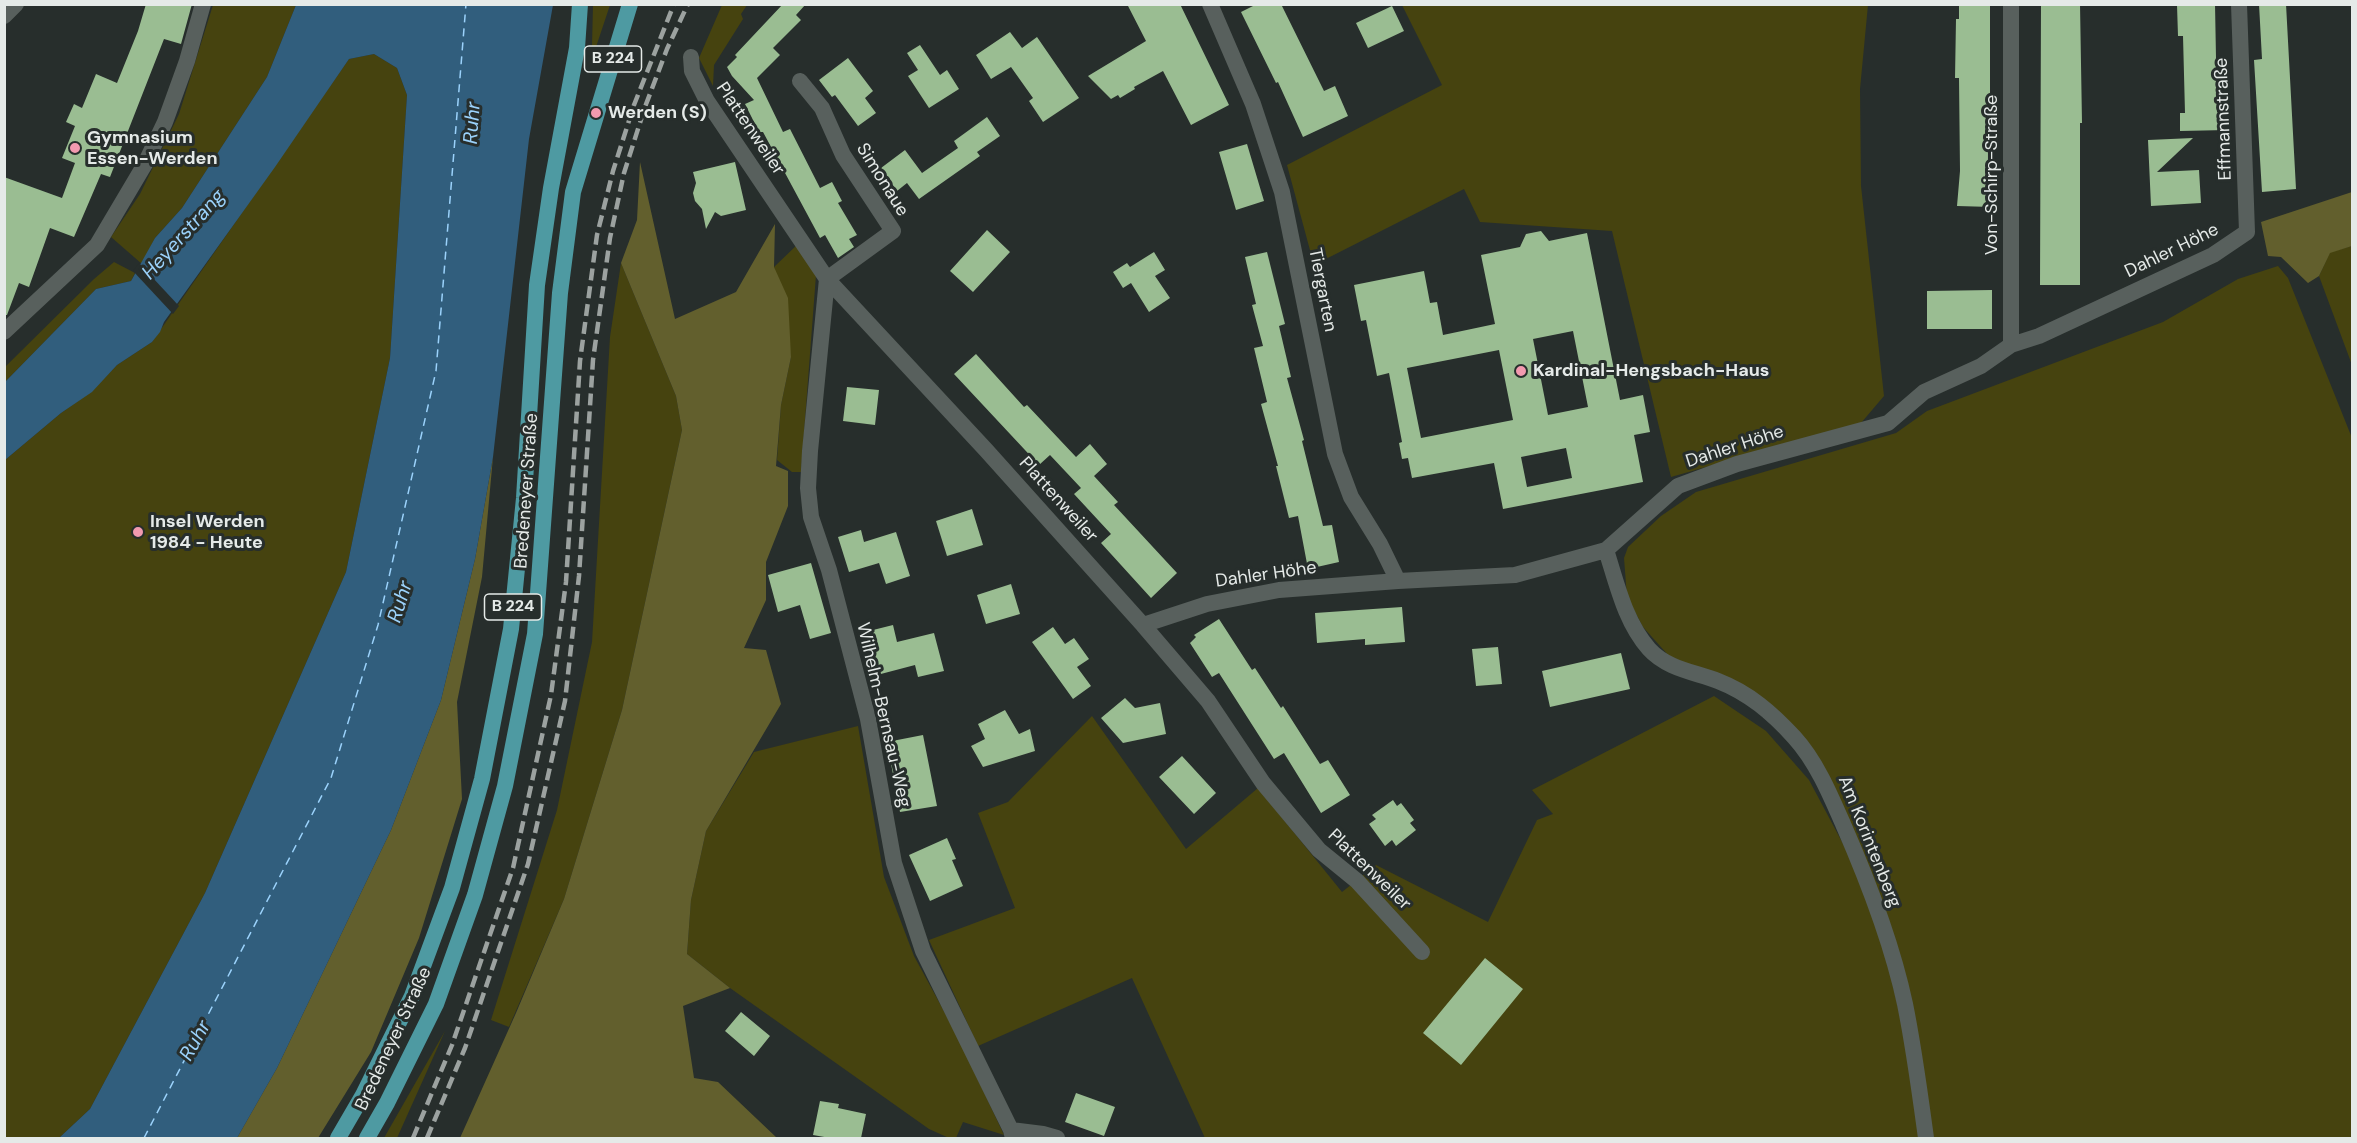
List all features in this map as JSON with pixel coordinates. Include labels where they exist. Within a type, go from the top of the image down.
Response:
[{"type":"main road","name":"Bredeneyer Straße","points":[[338,1138],[363,1095],[412,996],[452,888],[482,779],[511,630],[524,498],[537,285],[551,188],[571,89],[580,4]]},
{"type":"main road","name":"Bredeneyer Straße","points":[[367,1138],[436,1004],[475,895],[505,786],[535,634],[560,293],[573,192],[630,4]]},
{"type":"street","points":[[4,16],[16,4]]},
{"type":"street","points":[[4,332],[97,245],[145,164],[165,122],[187,61],[203,4]]},
{"type":"street","name":"Tiergarten","points":[[1210,4],[1253,104],[1282,192],[1335,454],[1351,497],[1380,544],[1398,581]]},
{"type":"street","name":"Von-Schirp-Straße","points":[[2011,4],[2011,345]]},
{"type":"street","name":"Effmannstraße","points":[[2239,4],[2247,232]]},
{"type":"street","name":"Plattenweiler","points":[[692,57],[692,71],[707,101],[827,279],[986,450],[1143,625],[1208,701],[1263,783],[1319,850],[1357,881],[1422,952]]},
{"type":"street","name":"Simonaue","points":[[800,81],[822,108],[843,155],[893,231],[827,279]]},
{"type":"street","name":"Dahler Höhe","points":[[1143,625],[1207,604],[1279,590],[1515,575],[1606,550],[1678,486],[1737,464],[1888,423],[1924,392],[1981,366],[2011,345],[2039,336],[2213,255],[2247,232]]},
{"type":"street","name":"Wilhelm-Bernsau-Weg","points":[[827,279],[810,452],[808,488],[811,517],[829,570],[868,719],[894,863],[923,951],[1012,1134]]},
{"type":"street","name":"Am Korintenberg","points":[[1606,550],[1631,624],[1650,649],[1665,663],[1719,681],[1743,692],[1763,706],[1796,739],[1815,766],[1852,842],[1894,965],[1905,1004],[1926,1138]]},
{"type":"street","points":[[1012,1134],[1044,1134],[1056,1138]]},
{"type":"shaded area","points":[[213,5],[296,5],[267,77],[182,208],[155,238],[142,264],[111,237],[140,194],[179,114]]},
{"type":"shaded area","points":[[593,5],[610,5],[596,47],[592,46]]},
{"type":"shaded area","points":[[722,5],[747,5],[741,14],[743,19],[714,65],[713,86],[699,58]]},
{"type":"shaded area","points":[[1402,5],[1868,5],[1860,89],[1861,186],[1884,396],[1861,423],[1671,477],[1612,231],[1480,222],[1464,189],[1314,265],[1287,165],[1442,85]]},
{"type":"shaded area","points":[[374,54],[397,68],[407,95],[390,358],[346,572],[205,893],[90,1109],[59,1138],[5,1138],[5,460],[61,413],[92,391],[117,365],[152,342],[349,59]]},
{"type":"shaded area","points":[[640,162],[675,319],[736,292],[775,224],[774,267],[788,298],[791,357],[781,405],[776,466],[788,471],[788,506],[766,562],[766,600],[744,648],[766,650],[781,704],[706,831],[691,900],[687,954],[730,988],[683,1006],[694,1078],[718,1082],[777,1138],[460,1138],[564,899],[622,710],[682,430],[676,396],[621,263],[637,220]]},
{"type":"shaded area","points":[[2352,192],[2352,246],[2330,253],[2319,276],[2308,283],[2281,257],[2268,256],[2261,222]]},
{"type":"shaded area","points":[[798,244],[816,275],[801,472],[792,472],[777,460],[781,405],[791,357],[774,267]]},
{"type":"shaded area","points":[[2352,246],[2352,365],[2319,276],[2330,252]]},
{"type":"shaded area","points":[[114,262],[135,273],[131,281],[96,289],[5,382],[5,367]]},
{"type":"shaded area","points":[[621,263],[676,396],[682,430],[622,710],[564,899],[509,1027],[491,1020],[557,810],[592,642],[610,337]]},
{"type":"shaded area","points":[[2278,266],[2288,278],[2352,438],[2352,1138],[1932,1138],[1902,975],[1816,758],[1763,700],[1669,656],[1643,627],[1627,597],[1624,558],[1628,547],[1661,516],[1696,492],[1896,433],[1927,411],[2163,322],[2238,279]]},
{"type":"shaded area","points":[[493,457],[482,577],[457,702],[462,799],[419,938],[371,1052],[318,1138],[237,1138],[277,1068],[391,830],[441,700],[475,559]]},
{"type":"shaded area","points":[[1714,696],[1766,731],[1809,780],[1857,870],[1887,959],[1908,1051],[1921,1138],[1205,1138],[1132,978],[978,1046],[929,940],[1015,908],[978,813],[1008,802],[1092,716],[1186,849],[1258,788],[1342,892],[1376,865],[1488,922],[1537,820],[1553,814],[1532,790]]},
{"type":"shaded area","points":[[858,726],[884,877],[914,956],[958,1037],[1004,1135],[963,1122],[956,1138],[949,1138],[929,1129],[730,988],[687,954],[691,900],[706,831],[754,752]]},
{"type":"shaded area","points":[[445,1031],[397,1138],[384,1138]]},
{"type":"water","points":[[296,5],[553,5],[529,139],[493,457],[475,559],[441,700],[391,830],[277,1068],[237,1138],[59,1138],[90,1109],[205,893],[346,572],[390,358],[407,95],[397,68],[374,54],[349,59],[152,342],[117,365],[92,392],[61,413],[5,460],[5,382],[96,289],[131,281],[155,238],[182,208],[267,77]]},
{"type":"pier","points":[[139,263],[179,306],[173,314],[133,271]]},
{"type":"building","points":[[146,4],[192,4],[181,44],[164,39],[110,177],[101,174],[74,237],[50,228],[29,287],[19,283],[7,315],[4,315],[4,177],[62,198],[75,163],[62,158],[75,126],[66,122],[74,104],[82,108],[96,74],[117,83]]},
{"type":"building","points":[[783,4],[806,4],[796,15],[801,20],[773,48],[780,55],[757,78],[783,132],[790,129],[820,188],[832,182],[842,201],[838,203],[857,235],[849,239],[854,247],[838,258],[825,235],[820,238],[763,132],[759,132],[745,104],[754,100],[732,76],[727,67],[737,57],[735,55]]},
{"type":"building","points":[[1127,4],[1180,4],[1229,105],[1191,125],[1163,71],[1134,87],[1135,89],[1120,98],[1118,95],[1111,99],[1088,76],[1146,41]]},
{"type":"building","points":[[1257,4],[1281,4],[1324,91],[1335,86],[1348,116],[1303,137],[1278,82],[1276,83],[1241,12]]},
{"type":"building","points":[[1959,4],[1990,4],[1992,207],[1957,206],[1960,171],[1959,78],[1955,78],[1956,19],[1959,19]]},
{"type":"building","points":[[2041,4],[2080,4],[2082,123],[2080,123],[2080,285],[2040,285]]},
{"type":"building","points":[[2215,4],[2217,112],[2226,112],[2227,130],[2180,131],[2180,113],[2185,113],[2183,36],[2178,36],[2177,5]]},
{"type":"building","points":[[2259,4],[2286,4],[2296,189],[2262,192],[2254,60],[2262,59]]},
{"type":"building","points":[[1392,6],[1404,31],[1368,48],[1356,23]]},
{"type":"building","points":[[1010,32],[1022,48],[1037,37],[1079,98],[1043,122],[1029,101],[1033,98],[1011,67],[991,79],[976,55]]},
{"type":"building","points":[[920,45],[940,75],[947,70],[959,89],[929,108],[908,76],[918,70],[907,53]]},
{"type":"building","points":[[848,58],[873,91],[865,98],[876,113],[858,126],[835,95],[832,97],[819,80]]},
{"type":"building","points":[[987,117],[1000,136],[977,152],[980,156],[919,199],[907,183],[897,191],[881,168],[905,150],[922,173],[958,148],[954,141]]},
{"type":"building","points":[[2193,138],[2157,172],[2199,170],[2201,203],[2151,206],[2148,140]]},
{"type":"building","points":[[1247,144],[1264,201],[1236,210],[1219,152]]},
{"type":"building","points":[[735,162],[746,210],[721,216],[715,212],[706,229],[702,209],[695,201],[693,193],[696,183],[693,172]]},
{"type":"building","points":[[987,230],[1010,252],[973,292],[950,271]]},
{"type":"building","name":"Kardinal-Hengsbach-Haus","points":[[1541,231],[1549,241],[1587,233],[1620,400],[1643,395],[1650,432],[1634,435],[1643,482],[1503,509],[1494,463],[1412,478],[1408,458],[1402,459],[1399,443],[1402,442],[1389,373],[1377,376],[1366,320],[1361,321],[1354,285],[1424,271],[1430,303],[1437,302],[1443,335],[1495,324],[1481,255],[1520,247],[1526,234]],"holes":[[[1573,331],[1588,407],[1548,415],[1533,339]],[[1499,350],[1513,420],[1421,438],[1407,368]],[[1566,448],[1572,478],[1527,487],[1521,457]]]},
{"type":"building","points":[[1154,252],[1165,270],[1155,276],[1170,298],[1149,312],[1131,283],[1123,288],[1113,272],[1127,263],[1130,267]]},
{"type":"building","points":[[1267,252],[1285,324],[1279,326],[1291,377],[1287,378],[1304,440],[1302,441],[1323,526],[1332,525],[1339,562],[1308,569],[1298,516],[1289,518],[1261,404],[1267,402],[1254,348],[1263,346],[1252,305],[1256,304],[1245,257]]},
{"type":"building","points":[[1992,290],[1992,329],[1927,329],[1927,291]]},
{"type":"building","points":[[976,354],[1024,407],[1027,405],[1076,457],[1090,444],[1107,464],[1094,476],[1118,502],[1114,505],[1177,573],[1151,598],[1101,543],[1111,534],[1074,494],[1081,488],[1050,455],[1039,465],[954,374]]},
{"type":"building","points":[[847,387],[879,390],[875,425],[843,421]]},
{"type":"building","points":[[972,509],[983,545],[947,556],[936,521]]},
{"type":"building","points":[[861,530],[864,542],[896,532],[910,576],[886,584],[879,563],[849,572],[838,537]]},
{"type":"building","points":[[811,563],[831,633],[810,639],[800,605],[778,612],[768,575]]},
{"type":"building","points":[[1011,584],[1020,614],[986,624],[977,595]]},
{"type":"building","points":[[1402,607],[1405,642],[1365,645],[1365,639],[1317,643],[1315,613]]},
{"type":"building","points":[[1219,619],[1252,670],[1255,668],[1281,708],[1283,706],[1320,764],[1328,760],[1350,795],[1321,813],[1284,753],[1274,759],[1219,673],[1212,677],[1190,643],[1196,637],[1194,635]]},
{"type":"building","points":[[893,625],[897,642],[934,633],[944,671],[918,677],[915,665],[877,675],[865,632]]},
{"type":"building","points":[[1053,627],[1065,644],[1074,638],[1089,659],[1077,667],[1091,686],[1073,699],[1032,642]]},
{"type":"building","points":[[1498,647],[1502,684],[1476,686],[1472,649]]},
{"type":"building","points":[[1621,653],[1630,689],[1550,707],[1542,671]]},
{"type":"building","points":[[1125,698],[1135,708],[1160,703],[1166,734],[1123,743],[1101,718]]},
{"type":"building","points":[[1005,710],[1019,734],[1030,729],[1035,751],[983,767],[971,746],[985,739],[978,724]]},
{"type":"building","points":[[923,735],[937,806],[900,812],[887,742]]},
{"type":"building","points":[[1182,756],[1216,793],[1194,814],[1159,777]]},
{"type":"building","points":[[1393,800],[1397,806],[1401,803],[1414,820],[1410,823],[1416,830],[1396,846],[1392,840],[1385,846],[1369,824],[1376,819],[1372,815]]},
{"type":"building","points":[[947,838],[956,859],[952,860],[963,886],[930,901],[909,855]]},
{"type":"building","points":[[1485,958],[1523,989],[1461,1065],[1423,1033]]},
{"type":"building","points":[[741,1012],[770,1036],[754,1056],[725,1031]]},
{"type":"building","points":[[1076,1093],[1115,1107],[1104,1136],[1065,1122]]},
{"type":"building","points":[[820,1101],[839,1104],[838,1108],[866,1114],[861,1138],[830,1138],[813,1135]]},
{"type":"ferry route","points":[[144,1138],[331,778],[378,625],[436,371],[466,4]]},
{"type":"railway","points":[[413,1138],[452,1045],[513,868],[551,695],[566,582],[580,361],[597,235],[613,171],[634,105],[674,4]]},
{"type":"railway","points":[[427,1138],[465,1048],[528,864],[565,701],[579,576],[593,360],[610,238],[624,173],[645,107],[667,49],[688,4]]},
{"type":"place","name":"Werden (S)","points":[[596,113]]},
{"type":"place","name":"Gymnasium Essen-Werden","points":[[75,148]]},
{"type":"place","name":"Kardinal-Hengsbach-Haus","points":[[1521,371]]},
{"type":"place","name":"Insel Werden 1984 - Heute","points":[[138,532]]},
{"type":"water label","name":"Ruhr","points":[[473,123]]},
{"type":"water label","name":"Heyerstrang","points":[[184,235]]},
{"type":"water label","name":"Ruhr","points":[[401,602]]},
{"type":"water label","name":"Ruhr","points":[[196,1041]]}]
